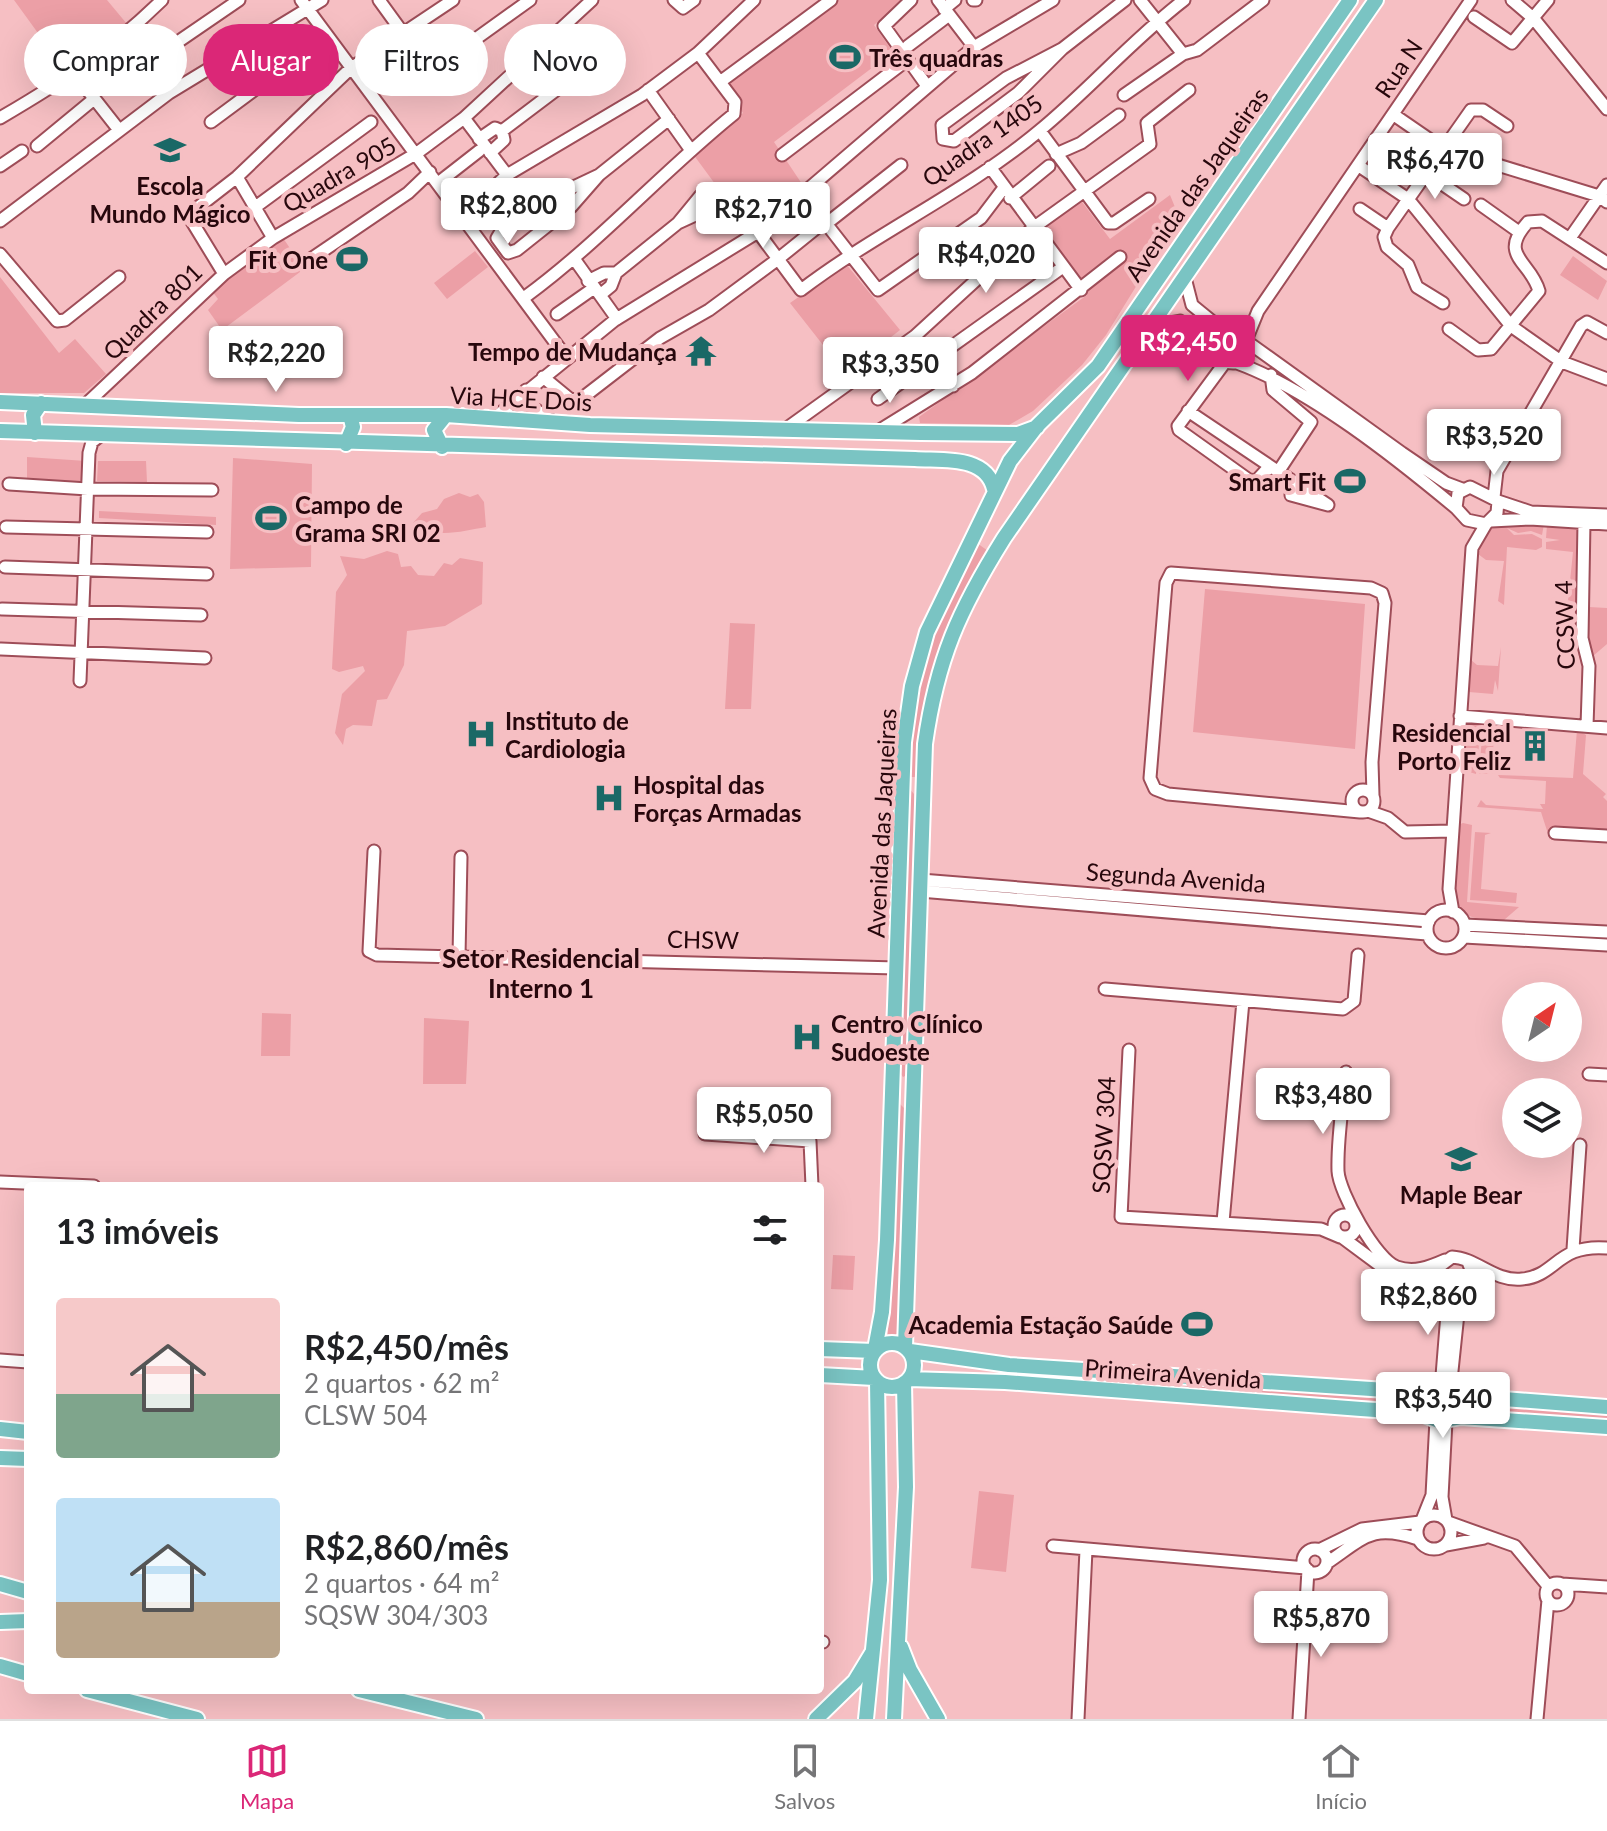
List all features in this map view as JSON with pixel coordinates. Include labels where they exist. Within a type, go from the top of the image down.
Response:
[{"type":"main road","name":"Avenida das Jaqueiras","points":[[874,1350],[882,1312],[894,1073],[905,722],[927,632],[994,489],[1037,426],[1089,378],[1350,0]]},
{"type":"main road","name":"Avenida das Jaqueiras","points":[[907,1349],[905,1318],[923,789],[930,712],[944,651],[975,586],[1004,538],[1153,326],[1372,1]]},
{"type":"main road","points":[[1089,378],[1100,384],[1101,398]]},
{"type":"main road","name":"Via HCE Dois","points":[[0,402],[233,412],[446,415],[590,425],[753,426],[921,433],[1018,434],[1037,426]]},
{"type":"main road","points":[[35,433],[33,415],[41,403]]},
{"type":"main road","points":[[205,410],[212,420],[205,438]]},
{"type":"main road","points":[[230,439],[225,422],[233,412]]},
{"type":"main road","points":[[346,444],[353,427],[350,415]]},
{"type":"main road","points":[[442,447],[434,430],[446,415]]},
{"type":"main road","points":[[552,421],[564,434],[556,450]]},
{"type":"main road","points":[[584,451],[577,433],[590,425]]},
{"type":"main road","points":[[752,455],[763,442],[761,432],[753,426]]},
{"type":"main road","name":"Via HCE Dois","points":[[0,431],[442,447],[915,459],[976,465],[990,475],[994,489]]},
{"type":"main road","points":[[915,459],[928,450],[921,433]]},
{"type":"main road","points":[[978,525],[988,539],[1004,538]]},
{"type":"main road","points":[[902,785],[912,782],[923,789]]},
{"type":"main road","points":[[894,1073],[904,1079],[914,1077]]},
{"type":"main road","points":[[892,1107],[899,1098],[914,1100]]},
{"type":"main road","points":[[850,1349],[869,1334],[882,1312]]},
{"type":"main road","points":[[905,1318],[919,1346],[953,1358]]},
{"type":"main road","points":[[824,1349],[874,1350],[892,1342],[907,1349],[914,1365],[906,1381],[904,1409],[906,1487],[894,1719]]},
{"type":"main road","name":"Primeira Avenida","points":[[907,1349],[1009,1365],[1444,1390],[1525,1402],[1607,1407]]},
{"type":"main road","points":[[866,1719],[876,1646],[880,1580],[879,1407],[869,1365],[874,1350]]},
{"type":"main road","points":[[1005,1382],[1009,1365]]},
{"type":"main road","points":[[824,1375],[875,1380],[890,1387],[906,1381]]},
{"type":"main road","points":[[847,1377],[868,1389],[879,1407]]},
{"type":"main road","points":[[904,1409],[912,1387],[925,1380]]},
{"type":"main road","name":"Primeira Avenida","points":[[906,1381],[1005,1382],[1419,1413],[1442,1419],[1607,1427]]},
{"type":"main road","points":[[1444,1390],[1459,1403],[1442,1419],[1426,1404],[1444,1390]]},
{"type":"main road","points":[[0,1429],[24,1432]]},
{"type":"main road","points":[[0,1458],[24,1459]]},
{"type":"main road","points":[[0,1584],[24,1591]]},
{"type":"main road","points":[[0,1622],[24,1621]]},
{"type":"main road","points":[[900,1643],[910,1670],[938,1719]]},
{"type":"main road","points":[[816,1719],[855,1681],[876,1646]]},
{"type":"main road","points":[[0,1666],[24,1673]]},
{"type":"main road","points":[[102,1694],[197,1719]]},
{"type":"main road","points":[[375,1694],[476,1719]]},
{"type":"street","points":[[138,24],[162,0]]},
{"type":"street","points":[[187,34],[228,4],[239,0]]},
{"type":"street","points":[[187,81],[305,5],[322,0]]},
{"type":"street","points":[[379,0],[395,24]]},
{"type":"street","points":[[413,24],[453,0]]},
{"type":"street","points":[[488,30],[530,0]]},
{"type":"street","points":[[674,0],[683,8],[694,0]]},
{"type":"street","points":[[463,216],[507,175],[648,90],[698,53],[754,0]]},
{"type":"street","points":[[720,82],[831,0]]},
{"type":"street","points":[[911,0],[884,26],[927,86]]},
{"type":"street","points":[[908,46],[955,0]]},
{"type":"street","points":[[493,419],[566,357],[617,319],[758,232],[974,47],[1053,0]]},
{"type":"street","name":"Quadra 1405","points":[[1062,49],[1006,78],[942,125],[943,139],[954,141],[1018,93],[1062,49],[1125,0]]},
{"type":"street","points":[[1140,0],[1183,54]]},
{"type":"street","name":"Quadra 1405","points":[[778,259],[801,290],[848,254],[990,167],[1040,131],[1156,21],[1184,0]]},
{"type":"street","points":[[1124,95],[1183,54],[1197,50],[1263,0]]},
{"type":"street","name":"Rua N","points":[[1273,469],[1256,481],[1249,480],[1181,432],[1178,426],[1231,362],[1246,357],[1253,319],[1471,0]]},
{"type":"street","points":[[1512,0],[1534,19],[1607,109]]},
{"type":"street","points":[[1474,17],[1512,43],[1548,0]]},
{"type":"street","points":[[566,357],[417,153],[464,118],[585,2]]},
{"type":"street","points":[[305,5],[318,24]]},
{"type":"street","points":[[944,8],[974,47]]},
{"type":"street","points":[[339,52],[351,68]]},
{"type":"street","points":[[525,297],[575,260],[690,149],[736,110],[698,53]]},
{"type":"street","points":[[782,155],[907,60]]},
{"type":"street","points":[[224,274],[187,217],[237,177],[355,65]]},
{"type":"street","name":"Quadra 905","points":[[224,274],[273,238],[417,153],[351,68]]},
{"type":"street","points":[[648,90],[690,149]]},
{"type":"street","points":[[787,428],[915,336],[1033,228],[1150,144],[1147,123],[1189,90]]},
{"type":"street","points":[[0,118],[38,96]]},
{"type":"street","points":[[92,96],[119,130]]},
{"type":"street","points":[[0,221],[165,96]]},
{"type":"street","points":[[211,122],[246,96]]},
{"type":"street","points":[[502,131],[548,96]]},
{"type":"street","points":[[37,146],[94,99]]},
{"type":"street","points":[[1443,303],[1417,287],[1408,265],[1387,247],[1384,237],[1442,148],[1471,110],[1483,110],[1507,126]]},
{"type":"street","points":[[1056,154],[1081,143],[1119,115]]},
{"type":"street","points":[[1394,115],[1442,148],[1603,199]]},
{"type":"street","points":[[464,118],[483,148],[507,175]]},
{"type":"street","points":[[599,175],[541,203],[500,233],[500,245],[508,253],[517,250],[571,207],[599,175],[669,119]]},
{"type":"street","points":[[254,208],[371,122]]},
{"type":"street","points":[[483,148],[495,128],[502,131]]},
{"type":"street","points":[[438,183],[483,148],[504,140],[502,131]]},
{"type":"street","points":[[1040,131],[1110,224],[1149,199]]},
{"type":"street","points":[[0,166],[22,151]]},
{"type":"street","name":"Quadra 1405","points":[[543,377],[571,400],[581,399],[660,338],[710,309],[901,165]]},
{"type":"street","points":[[803,194],[823,225],[874,288],[880,290],[981,218],[1007,193],[1049,166]]},
{"type":"street","points":[[1359,166],[1408,199],[1511,326],[1562,362],[1607,379]]},
{"type":"street","points":[[990,167],[1081,290]]},
{"type":"street","points":[[308,261],[408,193],[430,172]]},
{"type":"street","points":[[1426,173],[1464,199]]},
{"type":"street","points":[[237,177],[273,238]]},
{"type":"street","points":[[1570,238],[1603,199],[1607,185]]},
{"type":"street","points":[[1481,205],[1519,232]]},
{"type":"street","points":[[1360,209],[1388,228]]},
{"type":"street","points":[[1449,329],[1484,350],[1496,344],[1539,291],[1536,281],[1517,260],[1515,247],[1519,232],[1535,219],[1607,263]]},
{"type":"street","points":[[594,288],[611,286],[616,273],[678,223]]},
{"type":"street","points":[[758,232],[778,259]]},
{"type":"street","name":"Quadra 801","points":[[0,254],[57,321],[65,320],[119,277]]},
{"type":"street","points":[[880,430],[953,386],[1120,257]]},
{"type":"street","points":[[575,260],[617,319]]},
{"type":"street","points":[[878,399],[1063,267]]},
{"type":"street","points":[[557,314],[594,288],[604,273],[616,273]]},
{"type":"street","name":"Quadra 801","points":[[84,406],[224,274]]},
{"type":"street","points":[[1185,278],[1192,305],[1248,340],[1446,483],[1531,512],[1607,515]]},
{"type":"street","name":"Rua N","points":[[1230,331],[1253,319]]},
{"type":"street","points":[[1153,326],[1180,321],[1217,345],[1231,362],[1271,375],[1418,477],[1458,511],[1489,522],[1607,524]]},
{"type":"street","points":[[1472,548],[1497,513],[1497,471],[1584,324],[1607,333]]},
{"type":"street","points":[[1217,345],[1230,331]]},
{"type":"street","points":[[915,336],[953,386]]},
{"type":"street","points":[[1271,375],[1273,390],[1311,422],[1273,469]]},
{"type":"street","name":"Quadra 801","points":[[111,381],[108,398],[111,407]]},
{"type":"street","points":[[526,390],[532,407],[552,421]]},
{"type":"street","points":[[820,428],[815,416],[822,405]]},
{"type":"street","points":[[917,409],[915,422],[921,433]]},
{"type":"street","points":[[1188,411],[1293,481]]},
{"type":"street","points":[[72,433],[89,453]]},
{"type":"street","points":[[80,681],[89,453],[92,442],[101,435]]},
{"type":"street","points":[[1464,931],[1453,912],[1449,889],[1472,548],[1454,500],[1466,488],[1497,471]]},
{"type":"street","points":[[9,484],[88,489],[212,490]]},
{"type":"street","name":"CCSW 4","points":[[1584,522],[1582,638],[1589,666],[1587,726]]},
{"type":"street","points":[[6,527],[207,532]]},
{"type":"street","points":[[5,567],[207,574]]},
{"type":"street","points":[[1364,812],[1374,797],[1373,766],[1385,603],[1381,592],[1371,588],[1171,573],[1166,583],[1150,778],[1155,789],[1168,794],[1364,812],[1388,818],[1405,832],[1453,831]]},
{"type":"street","points":[[2,609],[201,615]]},
{"type":"street","points":[[1,649],[205,658]]},
{"type":"street","points":[[1460,716],[1607,728]]},
{"type":"street","points":[[1364,812],[1353,804],[1373,766]]},
{"type":"street","points":[[1357,792],[1374,797],[1403,826],[1422,832]]},
{"type":"street","points":[[1326,807],[1342,803],[1357,792]]},
{"type":"street","points":[[1555,833],[1607,836]]},
{"type":"street","name":"CHSW","points":[[374,851],[370,952],[377,955],[897,968]]},
{"type":"street","points":[[459,956],[461,857]]},
{"type":"street","name":"Segunda Avenida","points":[[920,885],[1431,922]]},
{"type":"street","points":[[1449,889],[1431,922],[1432,942],[1444,948],[1454,947],[1464,931]]},
{"type":"street","points":[[1431,922],[1453,912]]},
{"type":"street","points":[[1464,931],[1607,932]]},
{"type":"street","points":[[1464,931],[1607,945]]},
{"type":"street","points":[[1105,989],[1351,1007],[1355,996],[1358,955]]},
{"type":"street","points":[[1223,1222],[1243,1001]]},
{"type":"street","name":"SQSW 304","points":[[1129,1050],[1121,1217],[1321,1229],[1342,1237],[1389,1271],[1445,1286]]},
{"type":"street","points":[[1345,1190],[1333,1228],[1342,1237],[1354,1234],[1354,1219],[1345,1190],[1338,1170],[1346,1072]]},
{"type":"street","points":[[1589,1074],[1607,1075]]},
{"type":"street","points":[[705,1134],[810,1141],[812,1182]]},
{"type":"street","points":[[1573,1249],[1579,1158]]},
{"type":"street","points":[[0,1182],[24,1183]]},
{"type":"street","points":[[1336,1219],[1348,1215],[1363,1226],[1383,1258],[1394,1267],[1418,1270],[1457,1256],[1498,1277]]},
{"type":"street","name":"SQSW 304","points":[[1302,1228],[1336,1219]]},
{"type":"street","points":[[1445,1286],[1466,1285],[1498,1277],[1533,1276],[1573,1249],[1607,1248]]},
{"type":"street","points":[[1444,1390],[1445,1286],[1438,1270],[1445,1260]]},
{"type":"street","points":[[1444,1390],[1466,1285],[1472,1272],[1468,1262]]},
{"type":"street","points":[[0,1360],[24,1362]]},
{"type":"street","points":[[1418,1539],[1421,1521],[1432,1495],[1442,1419]]},
{"type":"street","points":[[1439,1458],[1442,1497],[1451,1531],[1445,1545]]},
{"type":"street","points":[[1288,1564],[1306,1553],[1378,1528],[1421,1521],[1431,1515],[1515,1546],[1537,1571],[1558,1587],[1564,1602],[1553,1602]]},
{"type":"street","points":[[1053,1546],[1315,1568],[1378,1528],[1402,1532],[1430,1549],[1492,1537]]},
{"type":"street","points":[[1078,1719],[1086,1550]]},
{"type":"street","points":[[1299,1719],[1306,1596],[1319,1550]]},
{"type":"street","points":[[1306,1553],[1315,1568]]},
{"type":"street","points":[[1558,1587],[1607,1587]]},
{"type":"street","points":[[1537,1719],[1544,1622],[1558,1587]]},
{"type":"shaded area","points":[[14,0],[107,0],[127,24],[31,24]]},
{"type":"shaded area","points":[[839,0],[903,0],[874,25],[893,52],[774,142],[802,184],[746,226],[693,154],[743,113],[725,83]]},
{"type":"shaded area","points":[[1170,195],[1179,217],[1106,335],[1082,365],[1033,411],[1009,425],[920,423],[919,417],[1087,295],[1063,267],[1039,229],[1079,198],[1110,239]]},
{"type":"shaded area","points":[[281,235],[304,269],[222,330],[208,310],[218,299],[212,291]]},
{"type":"shaded area","points":[[475,251],[488,267],[447,299],[434,283]]},
{"type":"shaded area","points":[[1573,256],[1607,281],[1598,300],[1560,275]]},
{"type":"shaded area","points":[[846,264],[900,330],[845,373],[790,303]]},
{"type":"shaded area","points":[[0,277],[59,353],[75,339],[106,374],[84,393],[0,393]]},
{"type":"shaded area","points":[[27,457],[86,461],[85,486],[27,482]]},
{"type":"shaded area","name":"Campo de Grama SRI 02","points":[[233,458],[312,464],[311,567],[230,569]]},
{"type":"shaded area","points":[[98,461],[146,461],[147,482],[97,481]]},
{"type":"shaded area","points":[[459,493],[470,497],[478,494],[484,502],[486,527],[439,533],[413,523],[422,513],[437,509],[444,499]]},
{"type":"shaded area","points":[[99,511],[216,517],[216,525],[99,518]]},
{"type":"shaded area","points":[[1500,524],[1544,524],[1542,535],[1531,531],[1518,533],[1507,528],[1514,535],[1532,534],[1542,539],[1542,547],[1536,550],[1507,547],[1504,605],[1498,601],[1504,561],[1486,560],[1478,554],[1483,534]]},
{"type":"shaded area","points":[[1547,525],[1580,527],[1578,603],[1572,612],[1567,610],[1573,552],[1546,549],[1546,542],[1560,540],[1546,538]]},
{"type":"shaded area","points":[[974,541],[991,553],[963,597],[919,777],[907,777],[911,716],[932,631]]},
{"type":"shaded area","points":[[387,551],[398,554],[401,567],[411,566],[418,575],[434,576],[444,563],[452,565],[460,558],[483,562],[482,604],[445,626],[407,631],[404,665],[387,699],[377,700],[372,726],[353,725],[346,729],[343,745],[335,733],[342,694],[365,671],[363,666],[339,672],[332,669],[336,592],[347,575],[340,556],[364,559]]},
{"type":"shaded area","points":[[1205,589],[1365,604],[1355,749],[1193,732]]},
{"type":"shaded area","points":[[1589,607],[1607,608],[1607,644],[1593,656],[1589,645]]},
{"type":"shaded area","points":[[730,623],[755,624],[751,709],[725,709]]},
{"type":"shaded area","points":[[1501,647],[1498,691],[1495,680],[1493,694],[1469,692],[1471,660],[1477,665],[1498,666]]},
{"type":"shaded area","points":[[1467,725],[1481,725],[1476,774],[1463,770]]},
{"type":"shaded area","points":[[1483,725],[1494,725],[1493,757],[1499,758],[1497,773],[1479,774]]},
{"type":"shaded area","points":[[1577,730],[1586,735],[1583,774],[1606,794],[1603,797],[1607,801],[1607,832],[1551,832],[1550,840],[1541,812],[1477,807],[1481,800],[1486,805],[1543,809],[1540,804],[1545,804],[1546,781],[1500,778],[1498,775],[1573,778]]},
{"type":"shaded area","points":[[909,788],[914,794],[916,854],[909,1074],[903,1077],[900,1073],[898,1016]]},
{"type":"shaded area","points":[[1458,825],[1472,825],[1467,902],[1519,907],[1504,920],[1472,917],[1462,911],[1457,902],[1454,862]]},
{"type":"shaded area","points":[[1475,832],[1491,833],[1485,835],[1481,889],[1517,893],[1516,903],[1470,900]]},
{"type":"shaded area","points":[[262,1013],[291,1014],[290,1056],[261,1056]]},
{"type":"shaded area","points":[[424,1018],[469,1021],[466,1084],[423,1084]]},
{"type":"shaded area","points":[[899,1103],[904,1108],[906,1166],[900,1335],[888,1334],[896,1106]]},
{"type":"shaded area","points":[[833,1255],[855,1256],[853,1290],[831,1289]]},
{"type":"shaded area","points":[[1013,1371],[1087,1372],[1425,1397],[1425,1408],[1012,1377]]},
{"type":"shaded area","points":[[1464,1400],[1607,1411],[1607,1422],[1463,1411]]},
{"type":"shaded area","points":[[979,1491],[1014,1495],[1006,1572],[971,1568]]},
{"type":"place","name":"Três quadras","points":[[845,57]]},
{"type":"place","name":"Escola Mundo Mágico","points":[[170,150]]},
{"type":"place","name":"Fit One","points":[[352,259]]},
{"type":"place","name":"Tempo de Mudança","points":[[701,351]]},
{"type":"place","name":"Smart Fit","points":[[1350,481]]},
{"type":"place","name":"Campo de Grama SRI 02","points":[[271,518]]},
{"type":"place","name":"Instituto de Cardiologia","points":[[481,734]]},
{"type":"place","name":"Residencial Porto Feliz","points":[[1535,746]]},
{"type":"place","name":"Hospital das Forças Armadas","points":[[609,798]]},
{"type":"place","name":"Centro Clínico Sudoeste","points":[[807,1037]]},
{"type":"place","name":"Maple Bear","points":[[1461,1159]]},
{"type":"place","name":"Academia Estação Saúde","points":[[1197,1324]]},
{"type":"district","name":"Setor Residencial Interno 1","points":[[541,973]]}]
